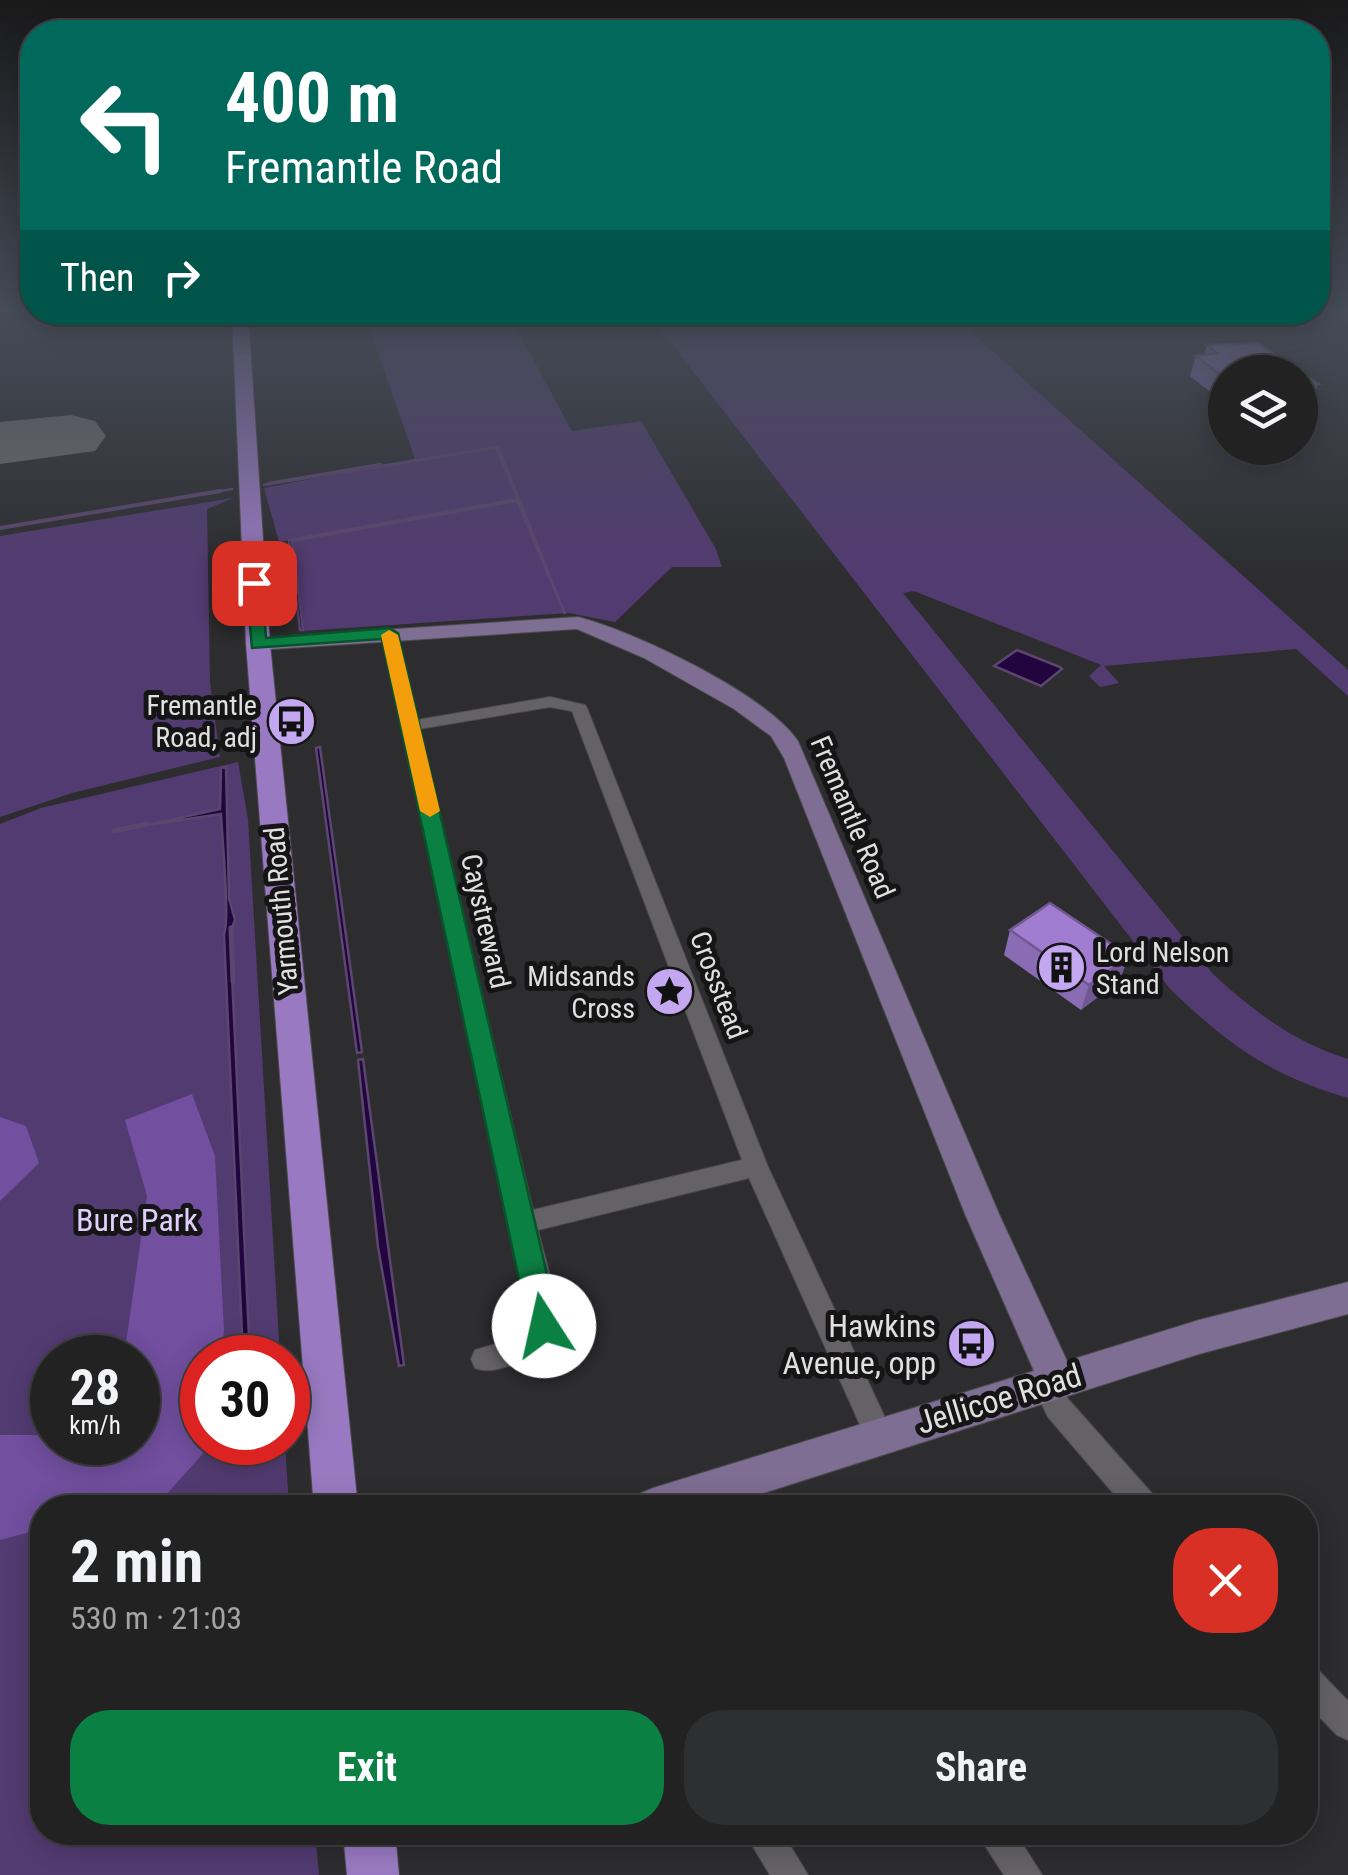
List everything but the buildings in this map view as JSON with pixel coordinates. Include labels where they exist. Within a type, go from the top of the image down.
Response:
[{"type":"main road","name":"Yarmouth Road","points":[[245,400],[258,644],[335,1495]]},
{"type":"main road","points":[[370,1845],[373,1875]]},
{"type":"street","name":"Fremantle Road","points":[[258,644],[554,622],[595,627],[755,712],[779,731],[796,758],[1052,1382]]},
{"type":"street","name":"Caystreward","points":[[389,633],[544,1326],[534,1342],[484,1359]]},
{"type":"street","name":"Crosstead","points":[[410,726],[550,702],[578,708],[756,1166],[880,1436]]},
{"type":"street","points":[[522,1223],[756,1166]]},
{"type":"street","name":"Jellicoe Road","points":[[744,1494],[880,1436],[1052,1382],[1348,1298]]},
{"type":"street","points":[[1052,1382],[1058,1408],[1135,1495]]},
{"type":"street","points":[[1318,1692],[1348,1724]]},
{"type":"street","points":[[770,1845],[792,1875]]},
{"type":"street","points":[[1003,1845],[1025,1875]]},
{"type":"green space","points":[[395,400],[555,400],[572,431],[641,421],[716,549],[722,567],[672,567],[615,622],[569,613],[302,631],[290,540],[279,542],[264,488],[415,459]]},
{"type":"green space","points":[[716,400],[1048,400],[1348,670],[1348,696],[1296,649],[1104,666],[1119,683],[1100,687],[1089,676],[1101,665],[914,591],[903,593],[1213,974],[1276,1024],[1310,1044],[1348,1059],[1348,1098],[1295,1079],[1252,1056],[1170,989]]},
{"type":"green space","points":[[233,498],[207,509],[210,682],[220,757],[72,793],[0,817],[0,536]]},
{"type":"green space","name":"Bure Park","points":[[238,762],[248,819],[279,1335],[180,1335],[180,1465],[286,1465],[288,1495],[30,1495],[30,1845],[316,1845],[319,1875],[0,1875],[0,824],[41,808]]},
{"type":"shaded area","points":[[498,447],[565,614],[517,501],[292,541],[300,630],[289,540],[518,499],[496,448],[263,485]]},
{"type":"shaded area","points":[[1017,650],[1062,669],[1041,686],[994,666]]},
{"type":"shaded area","points":[[320,747],[362,1052],[357,1053],[316,748]]},
{"type":"shaded area","points":[[226,767],[229,898],[235,920],[230,933],[249,1335],[242,1335],[221,814],[142,826],[220,809],[221,768]]},
{"type":"shaded area","points":[[363,1059],[404,1365],[399,1366],[378,1247],[358,1060]]},
{"type":"shaded area","points":[[192,1094],[215,1156],[224,1331],[224,1335],[180,1335],[180,1465],[193,1465],[166,1495],[30,1495],[30,1532],[0,1540],[0,1435],[30,1435],[30,1465],[160,1465],[160,1335],[127,1335],[147,1196],[125,1120]]},
{"type":"shaded area","points":[[0,1117],[26,1126],[39,1163],[0,1201]]},
{"type":"waterway","points":[[269,483],[381,464]]},
{"type":"waterway","points":[[205,494],[232,489]]},
{"type":"waterway","points":[[0,528],[220,491]]},
{"type":"waterway","points":[[114,831],[147,824]]},
{"type":"waterway","points":[[231,928],[233,982]]},
{"type":"runway","points":[[0,443],[71,436]]},
{"type":"slow traffic","points":[[389,635],[430,811]]},
{"type":"place","name":"Fremantle Road, adj","points":[[292,721]]},
{"type":"place","name":"Lord Nelson Stand","points":[[1061,968]]},
{"type":"place","name":"Midsands Cross","points":[[670,992]]},
{"type":"place","name":"Hawkins Avenue, opp","points":[[971,1344]]},
{"type":"route","points":[[254,583],[258,644],[389,633],[543,1307],[544,1326]]}]
